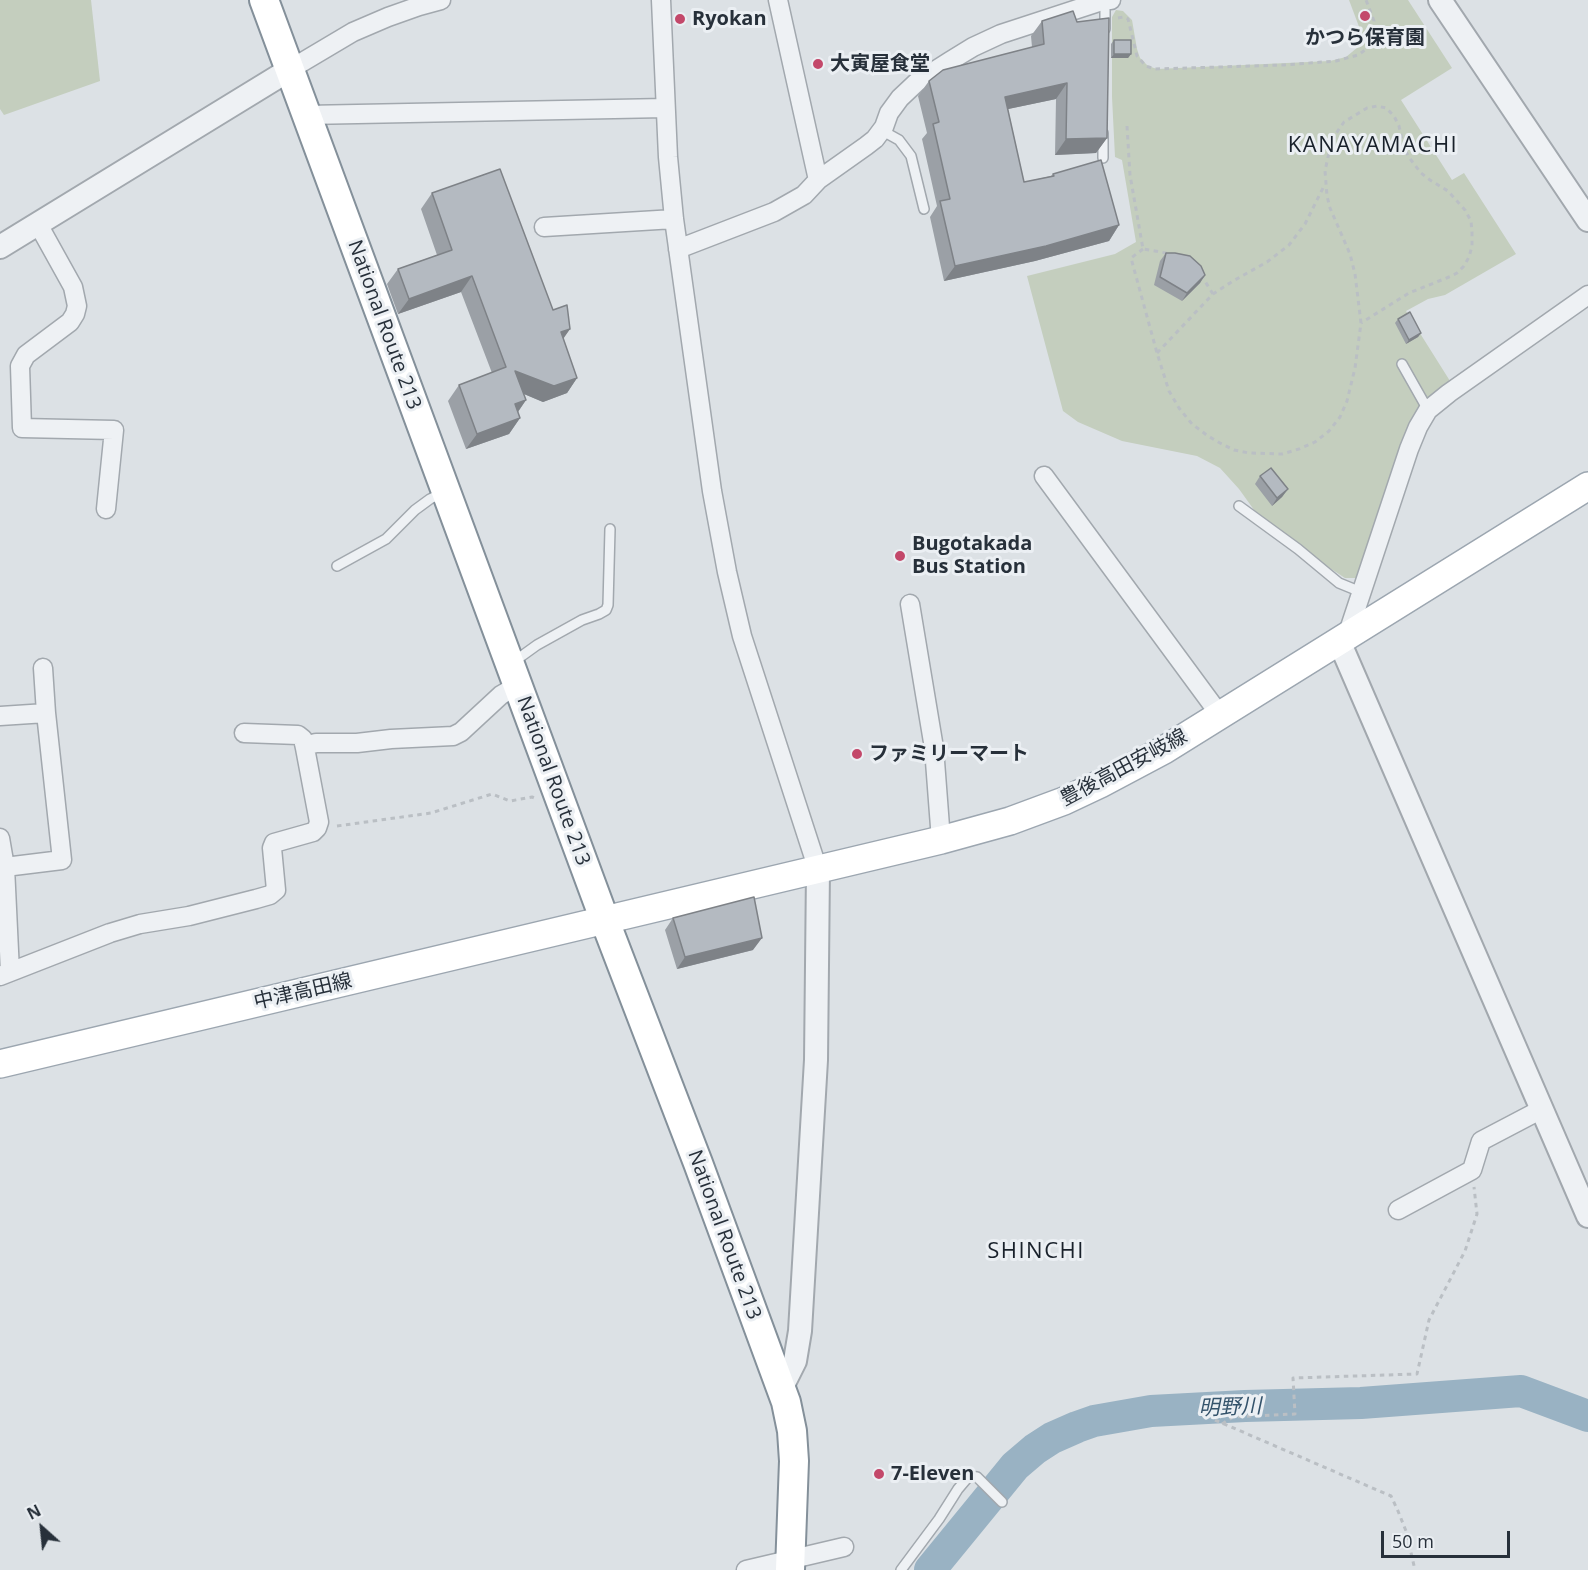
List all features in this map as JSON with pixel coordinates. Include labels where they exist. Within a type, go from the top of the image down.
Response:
[{"type":"highway","name":"National Route 213","points":[[264,0],[781,1389],[790,1416],[794,1446],[790,1565]]},
{"type":"main road","name":"豊後高田安岐線","points":[[605,921],[941,840],[1010,821],[1064,801],[1164,750],[1588,486]]},
{"type":"main road","name":"中津高田線","points":[[0,1064],[605,921]]},
{"type":"street","points":[[0,247],[353,33],[388,16],[441,0]]},
{"type":"street","points":[[661,0],[665,108],[674,219],[712,491],[742,636],[818,870],[816,1060],[800,1331],[795,1361],[781,1389]]},
{"type":"street","points":[[778,0],[818,180]]},
{"type":"street","points":[[678,249],[774,212],[804,195],[818,180],[866,146],[881,130],[900,98],[917,82],[973,47],[1081,4],[1111,0]]},
{"type":"street","points":[[1440,0],[1588,220]]},
{"type":"street","points":[[306,115],[665,108]]},
{"type":"street","points":[[544,227],[674,219]]},
{"type":"street","points":[[38,224],[73,287],[77,306],[70,322],[26,355],[20,366],[22,428],[114,430],[105,508]]},
{"type":"street","points":[[1588,295],[1428,410],[1409,449],[1361,592],[1343,638],[1588,1216]]},
{"type":"street","points":[[1044,476],[1220,715]]},
{"type":"street","points":[[910,604],[934,748],[941,840]]},
{"type":"street","points":[[5,867],[62,860],[43,668]]},
{"type":"street","points":[[305,748],[316,743],[357,743],[453,736],[461,732],[501,695],[514,675]]},
{"type":"street","points":[[0,716],[46,713]]},
{"type":"street","points":[[0,838],[5,867],[5,974],[110,933],[140,924],[189,916],[270,895],[276,890],[272,848],[274,843],[313,832],[319,822],[303,739],[298,735],[244,733]]},
{"type":"street","points":[[1398,1210],[1472,1170],[1481,1142],[1542,1109]]},
{"type":"street","points":[[746,1570],[790,1565],[844,1547]]},
{"type":"lane","points":[[1105,0],[1105,34]]},
{"type":"lane","points":[[1103,158],[1104,124]]},
{"type":"lane","points":[[881,130],[899,140],[911,156],[924,209]]},
{"type":"lane","points":[[1402,364],[1428,410]]},
{"type":"lane","points":[[337,566],[386,539],[416,510],[430,499],[446,491]]},
{"type":"lane","points":[[1239,506],[1298,549],[1339,583],[1361,592]]},
{"type":"lane","points":[[514,675],[537,645],[582,620],[606,610],[610,529]]},
{"type":"lane","points":[[901,1570],[969,1476],[977,1477],[1002,1502]]},
{"type":"path","points":[[1118,18],[1128,19],[1137,57],[1146,66],[1155,69],[1284,65],[1336,61],[1358,55],[1365,50],[1370,44],[1374,21],[1366,0]]},
{"type":"path","points":[[1174,255],[1143,249],[1131,258],[1163,373],[1179,408],[1192,424],[1234,450],[1282,454],[1299,450],[1315,442],[1329,431],[1340,417],[1352,385],[1360,323],[1358,293],[1350,254],[1330,208],[1325,171],[1335,135],[1344,122],[1367,108],[1377,106],[1386,108],[1394,116],[1399,126],[1404,149],[1411,160],[1430,180],[1457,199],[1471,221],[1472,233],[1469,257],[1457,273],[1409,293],[1360,323]]},
{"type":"path","points":[[1127,126],[1130,175],[1143,249]]},
{"type":"path","points":[[1157,353],[1213,294],[1267,262],[1289,245],[1309,219],[1325,183]]},
{"type":"path","points":[[1200,273],[1213,294]]},
{"type":"path","points":[[317,828],[431,813],[492,794],[510,801],[532,797],[543,801]]},
{"type":"path","points":[[1222,1424],[1233,1417],[1295,1414],[1293,1378],[1417,1374],[1428,1320],[1466,1251],[1477,1214],[1472,1170]]},
{"type":"path","points":[[1215,1420],[1391,1496],[1406,1531],[1415,1570]]},
{"type":"green space","points":[[0,0],[91,0],[100,81],[4,115],[0,109]]},
{"type":"green space","points":[[1349,0],[1408,0],[1452,68],[1401,100],[1452,180],[1464,173],[1516,254],[1445,295],[1428,299],[1406,311],[1450,381],[1422,409],[1358,578],[1345,578],[1273,531],[1220,468],[1197,456],[1122,441],[1078,422],[1063,411],[1027,276],[1115,254],[1136,242],[1122,160],[1115,157],[1112,17],[1116,10],[1123,11],[1132,20],[1140,58],[1148,66],[1157,69],[1330,61],[1346,57],[1358,47],[1361,40],[1361,32]]},
{"type":"building","points":[[1073,11],[1077,22],[1109,18],[1107,138],[1066,139],[1067,83],[1005,97],[1024,182],[1054,176],[1053,174],[1101,160],[1119,225],[1046,246],[955,266],[940,201],[950,199],[933,124],[939,122],[929,81],[943,70],[1044,44],[1042,21]]},
{"type":"building","points":[[1114,40],[1131,40],[1131,54],[1114,54]]},
{"type":"building","points":[[500,169],[553,310],[567,305],[570,329],[561,332],[577,378],[554,386],[515,371],[526,400],[515,404],[520,418],[477,434],[459,385],[506,367],[472,276],[409,299],[398,269],[452,250],[432,193]]},
{"type":"building","points":[[1166,253],[1190,256],[1201,266],[1205,275],[1187,293],[1160,277]]},
{"type":"building","points":[[1410,312],[1421,333],[1409,340],[1398,319]]},
{"type":"building","points":[[1271,468],[1288,489],[1277,498],[1260,476]]},
{"type":"building","points":[[754,897],[762,938],[685,957],[673,918]]},
{"type":"waterway","name":"明野川","points":[[930,1570],[1015,1466],[1052,1438],[1094,1421],[1151,1411],[1361,1403],[1521,1391],[1588,1416]]},
{"type":"place","name":"かつら保育園","points":[[1365,16]]},
{"type":"place","name":"Ryokan","points":[[680,19]]},
{"type":"place","name":"大寅屋食堂","points":[[818,64]]},
{"type":"place","name":"Bugotakada Bus Station","points":[[900,556]]},
{"type":"place","name":"ファミリーマート","points":[[857,754]]},
{"type":"place","name":"7-Eleven","points":[[879,1474]]},
{"type":"district","name":"KANAYAMACHI","points":[[1373,146]]},
{"type":"district","name":"SHINCHI","points":[[1036,1252]]}]
